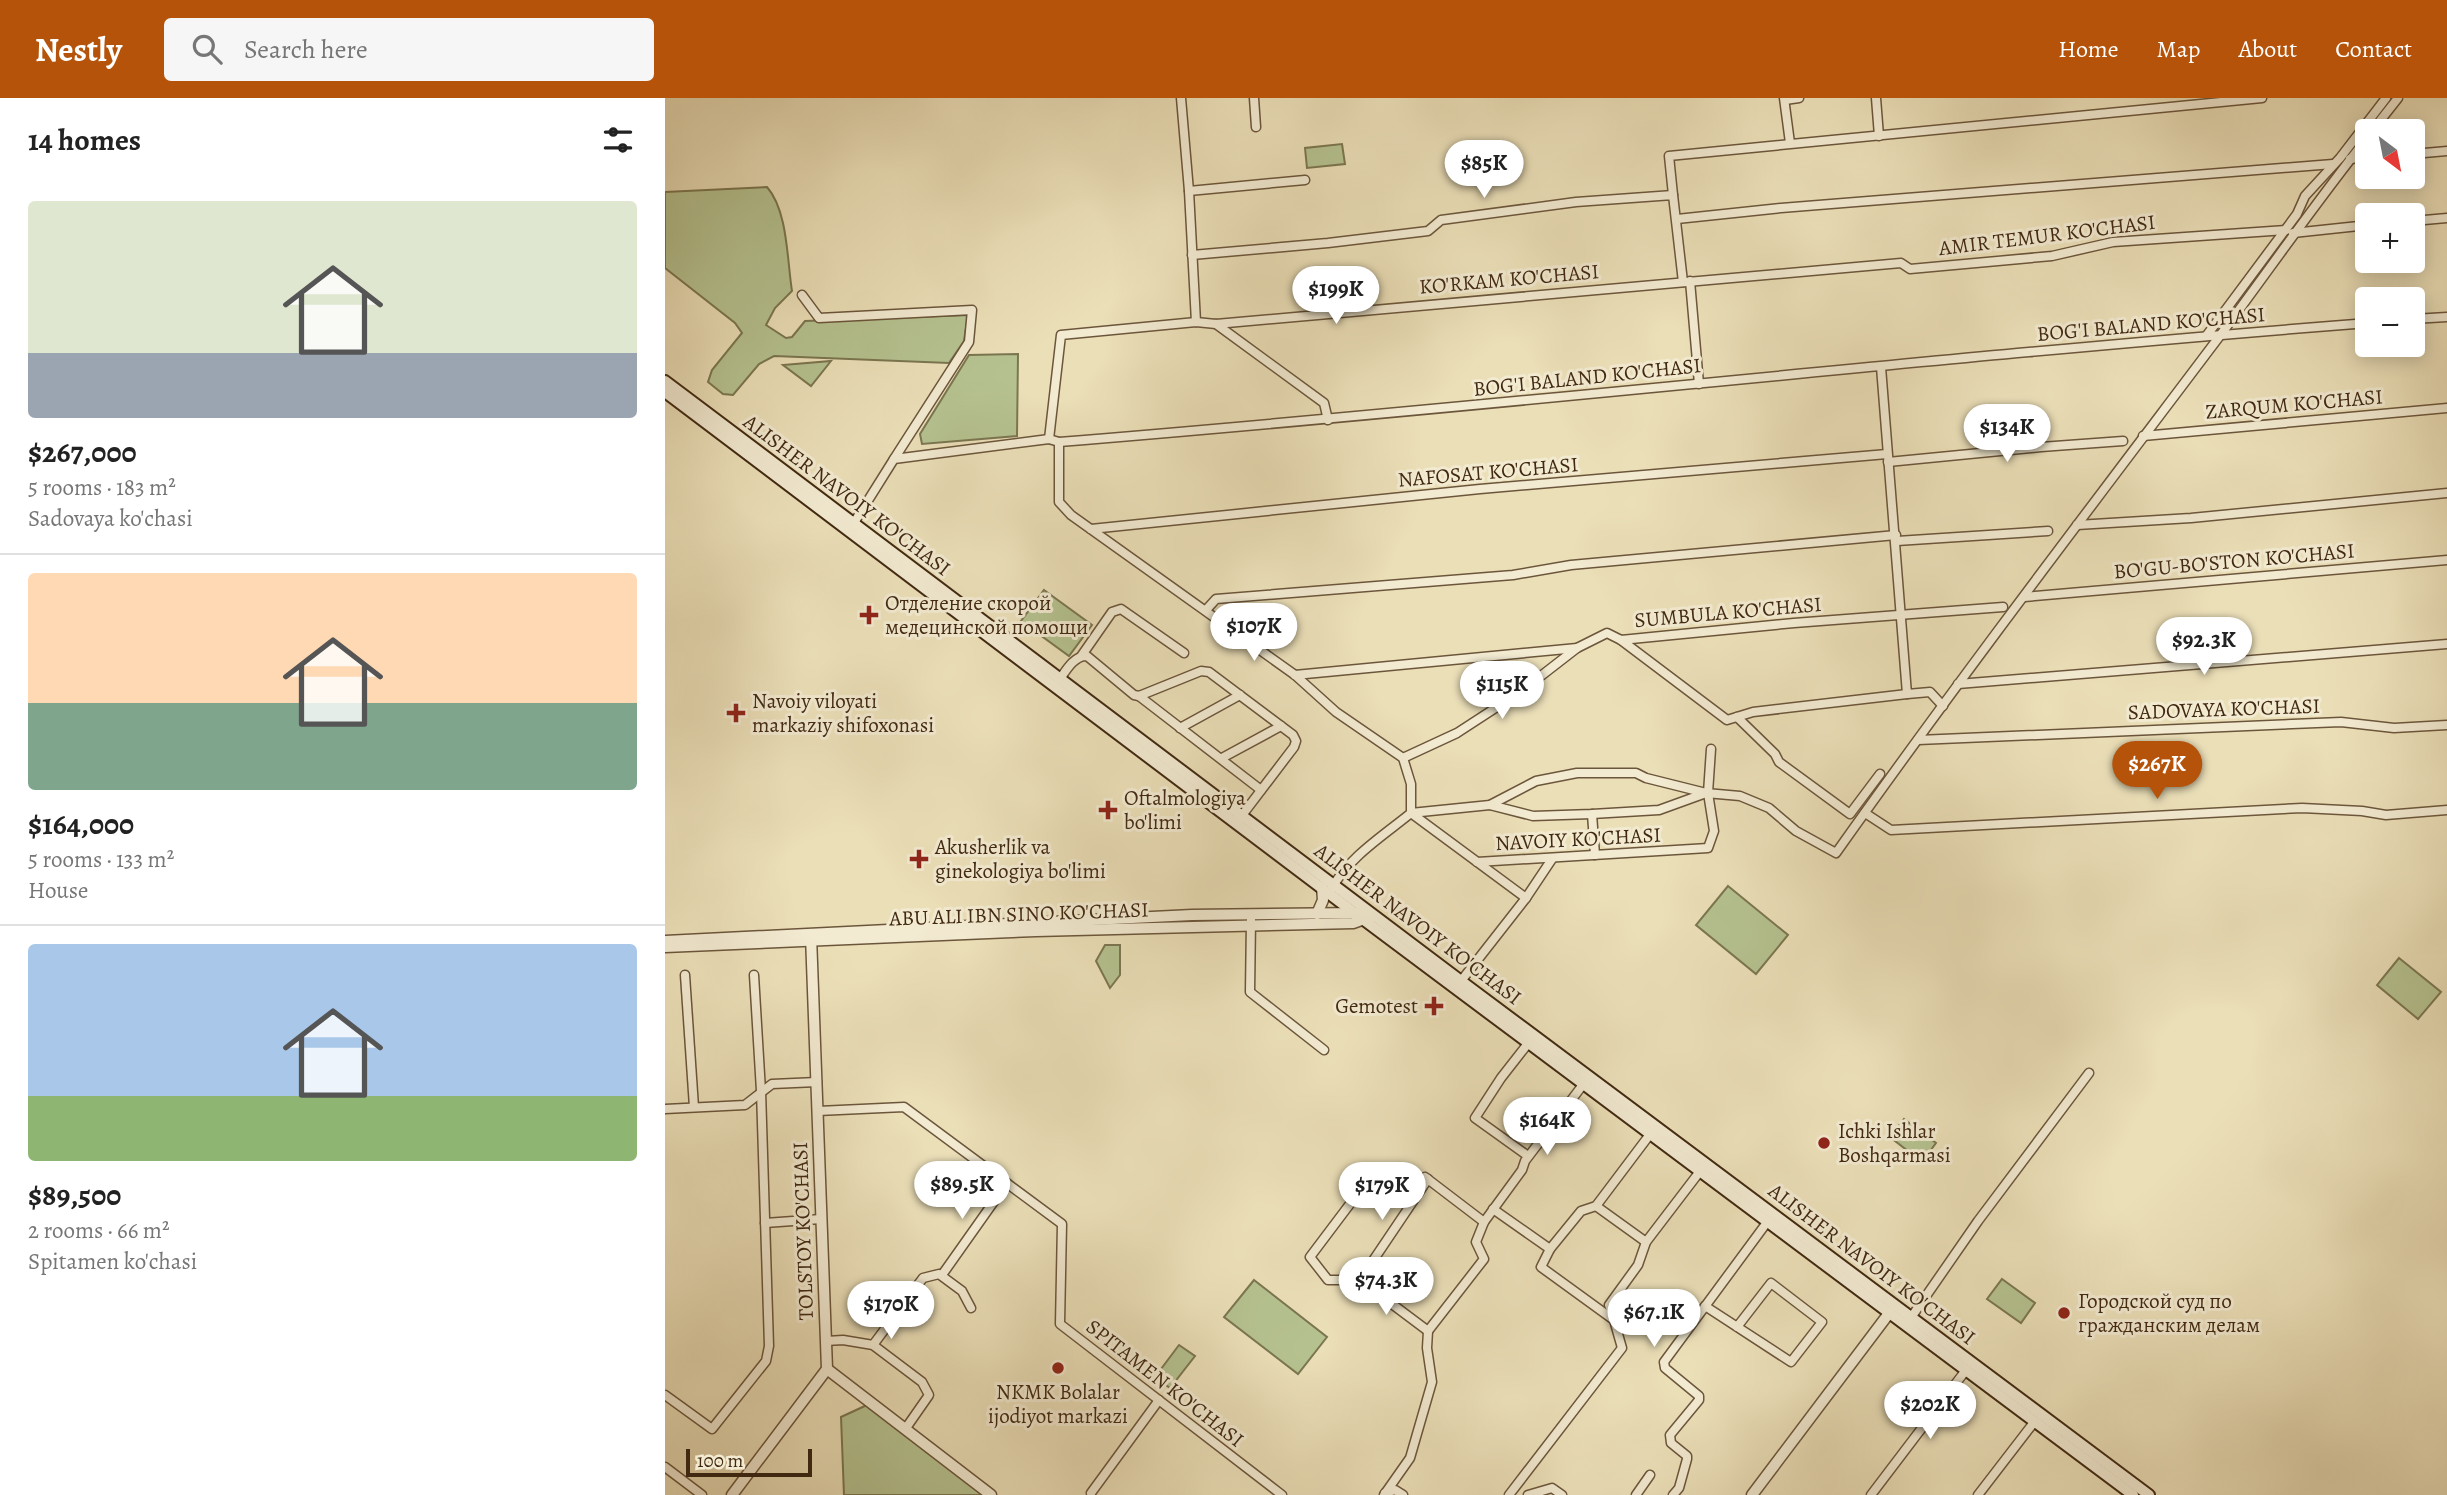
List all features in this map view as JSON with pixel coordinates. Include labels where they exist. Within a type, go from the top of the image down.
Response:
[{"type":"main road","name":"ALISHER NAVOIY KO'CHASI","points":[[665,381],[851,527],[1328,888],[1910,1321],[2149,1495]]},
{"type":"main road","name":"ALISHER NAVOIY KO'CHASI","points":[[665,393],[851,527]]},
{"type":"main road","name":"ALISHER NAVOIY KO'CHASI","points":[[1365,915],[1461,981],[1532,1039]]},
{"type":"main road","name":"ALISHER NAVOIY KO'CHASI","points":[[1587,1080],[1651,1133],[1889,1312],[1910,1321],[1966,1370],[2133,1495]]},
{"type":"street","points":[[1181,98],[1196,322]]},
{"type":"street","points":[[1254,98],[1256,127]]},
{"type":"street","points":[[1790,144],[1784,99],[1799,98]]},
{"type":"street","points":[[1876,98],[1879,136]]},
{"type":"street","points":[[1699,384],[1669,156],[2262,98]]},
{"type":"street","points":[[1317,914],[1328,888],[1339,875],[1412,813],[1490,805],[1536,780],[1577,773],[1636,772],[1646,778],[1707,793],[1740,796],[1769,807],[1796,831],[1836,853],[1958,684],[2221,335],[2289,231],[2305,196],[2384,101],[2373,98]]},
{"type":"street","points":[[2381,119],[2398,98]]},
{"type":"street","points":[[2425,153],[2447,151]]},
{"type":"street","points":[[2207,335],[2355,153]]},
{"type":"street","points":[[2350,159],[2355,159]]},
{"type":"street","points":[[1677,219],[1781,208],[2333,164]]},
{"type":"street","points":[[1189,191],[1304,180]]},
{"type":"street","points":[[1192,254],[1328,243],[1428,231],[1441,220],[1576,202],[1673,195]]},
{"type":"street","points":[[2425,220],[2447,218]]},
{"type":"street","name":"AMIR TEMUR KO'CHASI","points":[[1686,282],[1901,263],[1910,269],[2052,256],[2113,242],[2355,226]]},
{"type":"street","name":"KO'RKAM KO'CHASI","points":[[1054,441],[1061,335],[1196,322],[1216,324],[1686,282]]},
{"type":"street","points":[[801,295],[819,318],[972,310],[969,342],[851,527]]},
{"type":"street","points":[[2425,318],[2447,317]]},
{"type":"street","points":[[1216,324],[1324,403],[1328,420]]},
{"type":"street","name":"BOG'I BALAND KO'CHASI","points":[[894,459],[1054,441],[1328,420],[2207,335],[2355,324]]},
{"type":"street","points":[[1881,367],[1907,694]]},
{"type":"street","name":"ZARQUM KO'CHASI","points":[[2143,436],[2447,408]]},
{"type":"street","points":[[1054,441],[1059,502],[1072,515],[1295,675],[1336,712],[1402,758],[1411,784],[1412,813]]},
{"type":"street","name":"NAFOSAT KO'CHASI","points":[[1091,529],[1480,489],[2123,441]]},
{"type":"street","points":[[2077,525],[2191,518],[2447,493]]},
{"type":"street","points":[[1206,610],[1216,599],[1513,575],[1571,565],[1896,538],[2048,531]]},
{"type":"street","name":"BO'GU-BO'STON KO'CHASI","points":[[2024,597],[2447,560]]},
{"type":"street","name":"SUMBULA KO'CHASI","points":[[1295,675],[1577,648],[1607,633],[1621,640],[2003,607]]},
{"type":"street","points":[[1082,656],[1112,612],[1121,609],[1184,653]]},
{"type":"street","points":[[1621,640],[1727,720],[1752,712],[1930,692],[1943,706]]},
{"type":"street","points":[[1958,684],[2447,644]]},
{"type":"street","points":[[1402,758],[1457,733],[1500,705],[1514,686],[1537,679],[1577,648]]},
{"type":"street","points":[[1057,683],[1077,658],[1087,656],[1261,790]]},
{"type":"street","points":[[1139,696],[1201,671],[1209,672],[1293,735],[1296,741],[1294,747],[1239,819]]},
{"type":"street","points":[[1180,728],[1240,695]]},
{"type":"street","points":[[1737,717],[1775,754],[1779,762],[1850,814],[1880,774]]},
{"type":"street","name":"SADOVAYA KO'CHASI","points":[[1919,740],[2341,722],[2394,728],[2447,725]]},
{"type":"street","points":[[1222,758],[1281,726]]},
{"type":"street","points":[[1707,793],[1711,749]]},
{"type":"street","name":"NAVOIY KO'CHASI","points":[[1477,862],[1707,848],[1714,831],[1707,793],[1659,810],[1592,814],[1533,816],[1490,805]]},
{"type":"street","points":[[1865,813],[1891,830],[2302,808],[2386,815],[2447,810]]},
{"type":"street","points":[[1412,813],[1526,898]]},
{"type":"street","points":[[1592,814],[1595,855]]},
{"type":"street","points":[[1461,981],[1526,898],[1552,859]]},
{"type":"street","name":"ABU ALI IBN SINO KO'CHASI","points":[[665,947],[1317,914],[1365,915]]},
{"type":"street","name":"ABU ALI IBN SINO KO'CHASI","points":[[1251,919],[1353,923],[1365,915]]},
{"type":"street","points":[[1251,919],[1250,992],[1325,1050]]},
{"type":"street","name":"ABU ALI IBN SINO KO'CHASI","points":[[665,940],[811,938]]},
{"type":"street","name":"TOLSTOY KO'CHASI","points":[[811,938],[827,1369]]},
{"type":"street","points":[[685,975],[694,1107]]},
{"type":"street","points":[[665,1395],[712,1429],[766,1361],[769,1346],[761,1091],[754,975]]},
{"type":"street","points":[[1528,1157],[1475,1118],[1501,1078],[1532,1039]]},
{"type":"street","points":[[1910,1321],[1983,1214],[2089,1073]]},
{"type":"street","points":[[1383,1494],[1410,1458],[1432,1382],[1427,1348],[1428,1331],[1484,1259],[1476,1242],[1484,1222],[1522,1170],[1528,1157],[1587,1080]]},
{"type":"street","points":[[665,1109],[745,1105],[772,1084],[817,1082]]},
{"type":"street","name":"SPITAMEN KO'CHASI","points":[[818,1111],[904,1107],[1062,1224],[1061,1324],[1282,1495]]},
{"type":"street","points":[[1614,1320],[1541,1267],[1550,1249],[1581,1210],[1595,1206],[1651,1133]]},
{"type":"street","points":[[1509,1495],[1622,1348],[1609,1305],[1637,1265],[1646,1242],[1701,1170]]},
{"type":"street","points":[[1360,1280],[1427,1178],[1484,1222]]},
{"type":"street","points":[[873,1345],[923,1278],[940,1274],[1007,1183]]},
{"type":"street","points":[[1365,1184],[1310,1257],[1328,1280],[1360,1280],[1428,1331]]},
{"type":"street","points":[[1595,1206],[1646,1242]]},
{"type":"street","points":[[1493,1209],[1550,1249]]},
{"type":"street","points":[[765,1223],[821,1219]]},
{"type":"street","points":[[1673,1495],[1679,1488],[1687,1456],[1671,1443],[1670,1436],[1699,1400],[1699,1396],[1665,1368],[1664,1362],[1768,1221]]},
{"type":"street","points":[[940,1274],[962,1291],[971,1308]]},
{"type":"street","points":[[1705,1306],[1737,1327],[1791,1362],[1822,1322],[1771,1283],[1737,1327]]},
{"type":"street","points":[[1752,1495],[1889,1312]]},
{"type":"street","points":[[826,1341],[843,1340],[873,1345],[922,1382],[929,1395],[906,1428]]},
{"type":"street","points":[[732,1495],[827,1369],[991,1495]]},
{"type":"street","points":[[1871,1495],[1966,1370]]},
{"type":"street","points":[[1091,1493],[1159,1400]]},
{"type":"street","points":[[1978,1495],[2035,1421]]},
{"type":"street","points":[[665,1467],[702,1495]]},
{"type":"street","points":[[1636,1495],[1650,1475]]},
{"type":"street","points":[[1528,1495],[1552,1488],[1562,1495]]},
{"type":"street","points":[[1383,1494],[1395,1490],[1403,1495]]},
{"type":"green space","points":[[1342,144],[1345,164],[1307,168],[1305,148]]},
{"type":"green space","points":[[767,187],[774,197],[783,222],[792,291],[775,308],[766,325],[786,338],[792,337],[805,321],[968,315],[964,341],[949,363],[774,356],[759,364],[733,395],[723,394],[708,382],[712,370],[742,333],[735,323],[665,268],[665,192]]},
{"type":"green space","points":[[1018,354],[1017,436],[922,444],[920,434],[969,355]]},
{"type":"green space","points":[[831,361],[811,386],[783,365]]},
{"type":"green space","points":[[1044,590],[1092,625],[1069,656],[1021,621]]},
{"type":"green space","points":[[1728,886],[1788,935],[1756,974],[1696,925]]},
{"type":"green space","points":[[1105,945],[1120,945],[1120,975],[1110,988],[1096,961]]},
{"type":"green space","points":[[2399,958],[2441,992],[2418,1019],[2377,985]]},
{"type":"green space","points":[[1904,1119],[1936,1143],[1922,1162],[1890,1137]]},
{"type":"green space","points":[[2002,1279],[2035,1303],[2021,1323],[1987,1299]]},
{"type":"green space","points":[[1254,1280],[1327,1337],[1298,1374],[1224,1317]]},
{"type":"green space","points":[[1179,1345],[1195,1356],[1170,1388],[1155,1377]]},
{"type":"green space","points":[[867,1405],[987,1495],[844,1495],[841,1417]]},
{"type":"place","name":"Отделение скорой медецинской помощи","points":[[869,615]]},
{"type":"place","name":"Navoiy viloyati markaziy shifoxonasi","points":[[736,713]]},
{"type":"place","name":"Oftalmologiya bo'limi","points":[[1108,810]]},
{"type":"place","name":"Akusherlik va ginekologiya bo'limi","points":[[919,859]]},
{"type":"place","name":"Gemotest","points":[[1434,1006]]},
{"type":"place","name":"Ichki Ishlar Boshqarmasi","points":[[1824,1143]]},
{"type":"place","name":"Городской суд по гражданским делам","points":[[2064,1313]]},
{"type":"place","name":"NKMK Bolalar ijodiyot markazi","points":[[1058,1368]]}]
